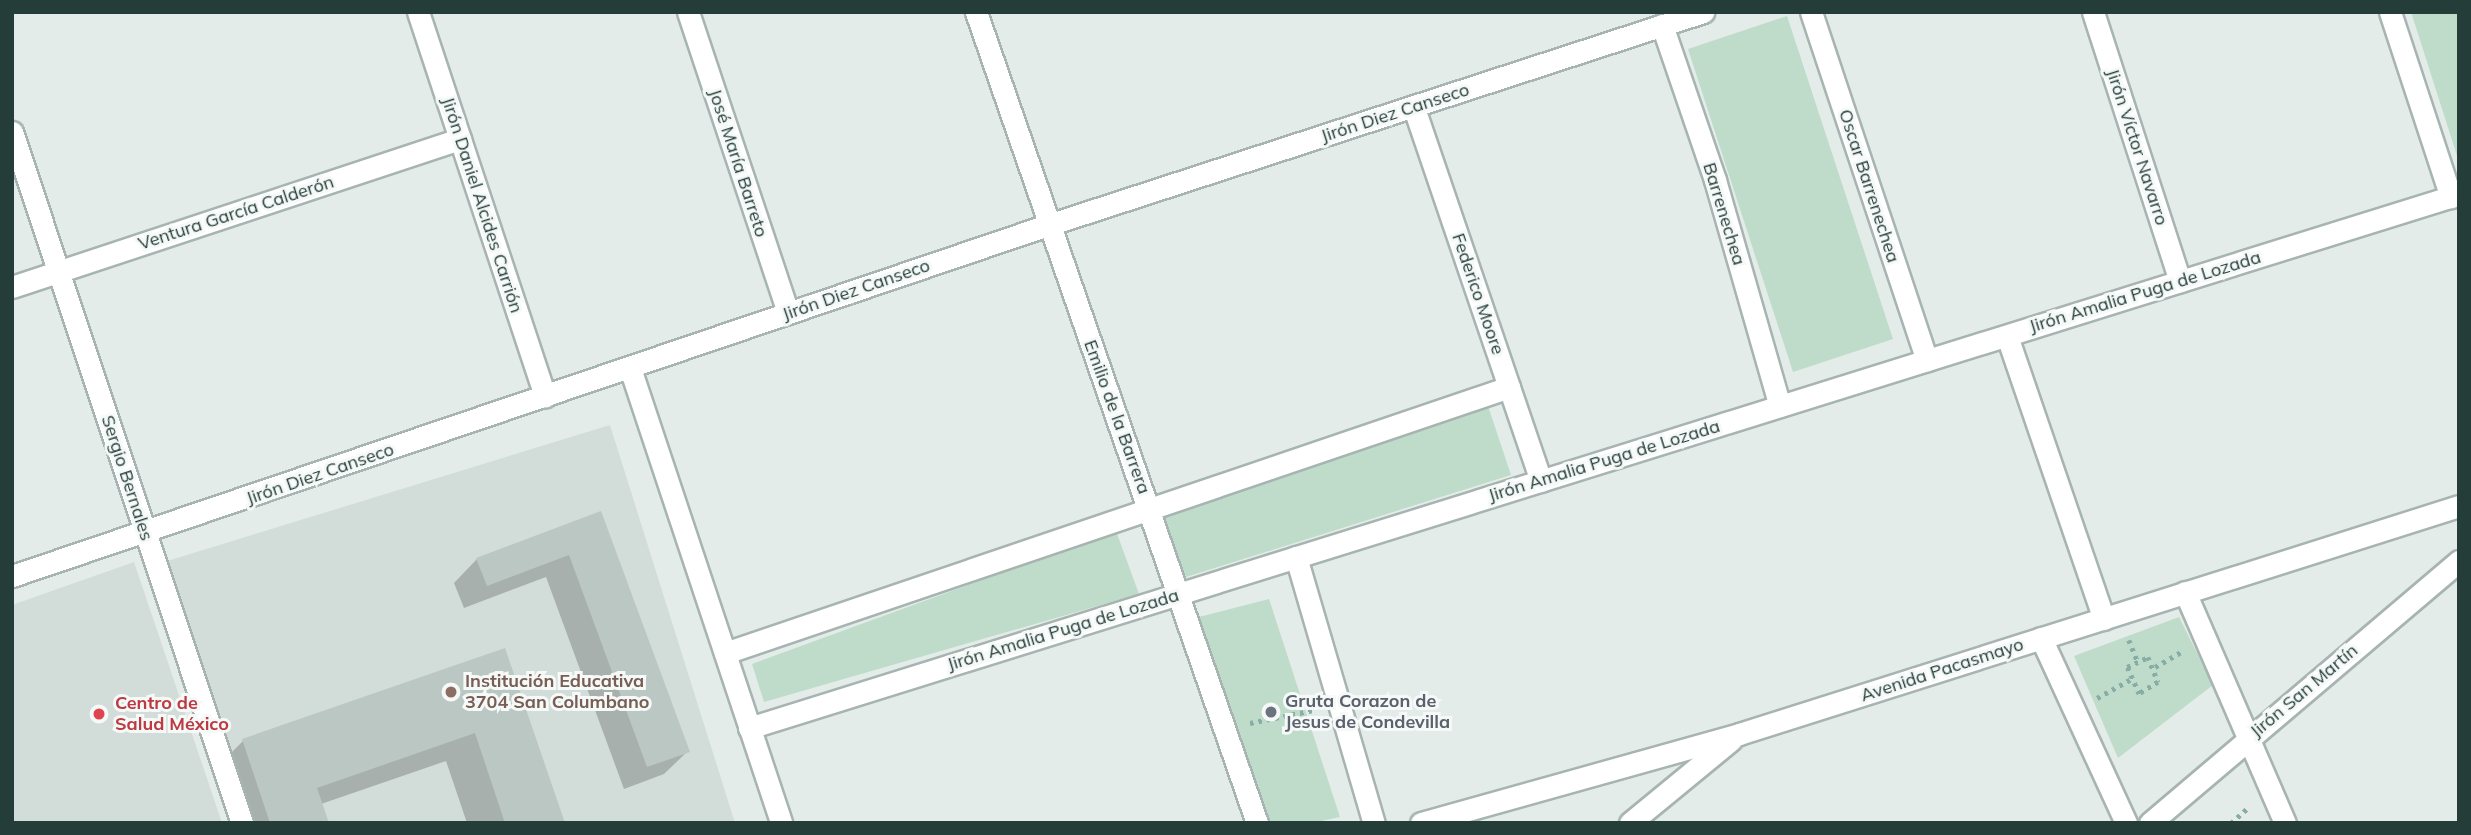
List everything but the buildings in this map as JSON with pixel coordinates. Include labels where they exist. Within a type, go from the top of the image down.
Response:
[{"type":"street","name":"Jirón Daniel Alcides Carrión","points":[[418,12],[545,397]]},
{"type":"street","name":"José María Barreto","points":[[688,12],[788,313]]},
{"type":"street","name":"Emilio de la Barrera","points":[[975,12],[1257,823]]},
{"type":"street","name":"Jirón Diez Canseco","points":[[12,576],[145,534],[1048,225],[1703,12]]},
{"type":"street","name":"Oscar Barrenechea","points":[[1811,12],[1927,360]]},
{"type":"street","name":"Jirón Víctor Navarro","points":[[2094,12],[2180,281]]},
{"type":"street","points":[[2390,12],[2455,196]]},
{"type":"street","name":"Barrenechea","points":[[1662,25],[1714,180],[1780,406]]},
{"type":"street","name":"Federico Moore","points":[[1414,108],[1541,481]]},
{"type":"street","name":"Sergio Bernales","points":[[12,132],[242,823]]},
{"type":"street","name":"Ventura García Calderón","points":[[12,287],[460,139]]},
{"type":"street","name":"Jirón Amalia Puga de Lozada","points":[[749,728],[2455,196]]},
{"type":"street","points":[[2007,336],[2104,619]]},
{"type":"street","points":[[630,368],[781,823]]},
{"type":"street","points":[[725,653],[1509,387]]},
{"type":"street","name":"Avenida Pacasmayo","points":[[1421,823],[1739,734],[2459,506]]},
{"type":"street","points":[[1296,557],[1374,823]]},
{"type":"street","name":"Jirón San Martín","points":[[2150,823],[2459,561]]},
{"type":"street","points":[[2186,592],[2285,823]]},
{"type":"street","points":[[2041,638],[2126,823]]},
{"type":"street","points":[[1630,823],[1654,814],[1739,734]]},
{"type":"path","points":[[2126,632],[2138,662]]},
{"type":"path","points":[[2155,667],[2189,647]]},
{"type":"path","points":[[2148,657],[2155,667],[2158,682],[2139,694],[2130,680],[2127,667],[2148,657]]},
{"type":"path","points":[[2095,699],[2130,680]]},
{"type":"path","points":[[1225,728],[1338,705]]},
{"type":"path","points":[[2231,823],[2257,800]]},
{"type":"shaded area","name":"Institución Educativa 3704 San Columbano","points":[[610,425],[735,823],[253,823],[164,562]]},
{"type":"shaded area","name":"Centro de Salud México","points":[[134,562],[222,823],[12,823],[12,605]]},
{"type":"green space","points":[[2411,12],[2459,12],[2459,162]]},
{"type":"green space","points":[[1787,16],[1893,339],[1793,372],[1688,49]]},
{"type":"green space","points":[[1487,403],[1511,475],[1186,577],[1162,515]]},
{"type":"green space","points":[[1116,531],[1139,594],[764,702],[752,664]]},
{"type":"green space","points":[[1269,599],[1340,817],[1312,823],[1266,823],[1199,617]]},
{"type":"green space","points":[[2179,617],[2213,685],[2118,758],[2074,656]]},
{"type":"place","name":"Institución Educativa 3704 San Columbano","points":[[451,692]]},
{"type":"place","name":"Gruta Corazon de Jesus de Condevilla","points":[[1271,712]]},
{"type":"place","name":"Centro de Salud México","points":[[99,714]]}]
